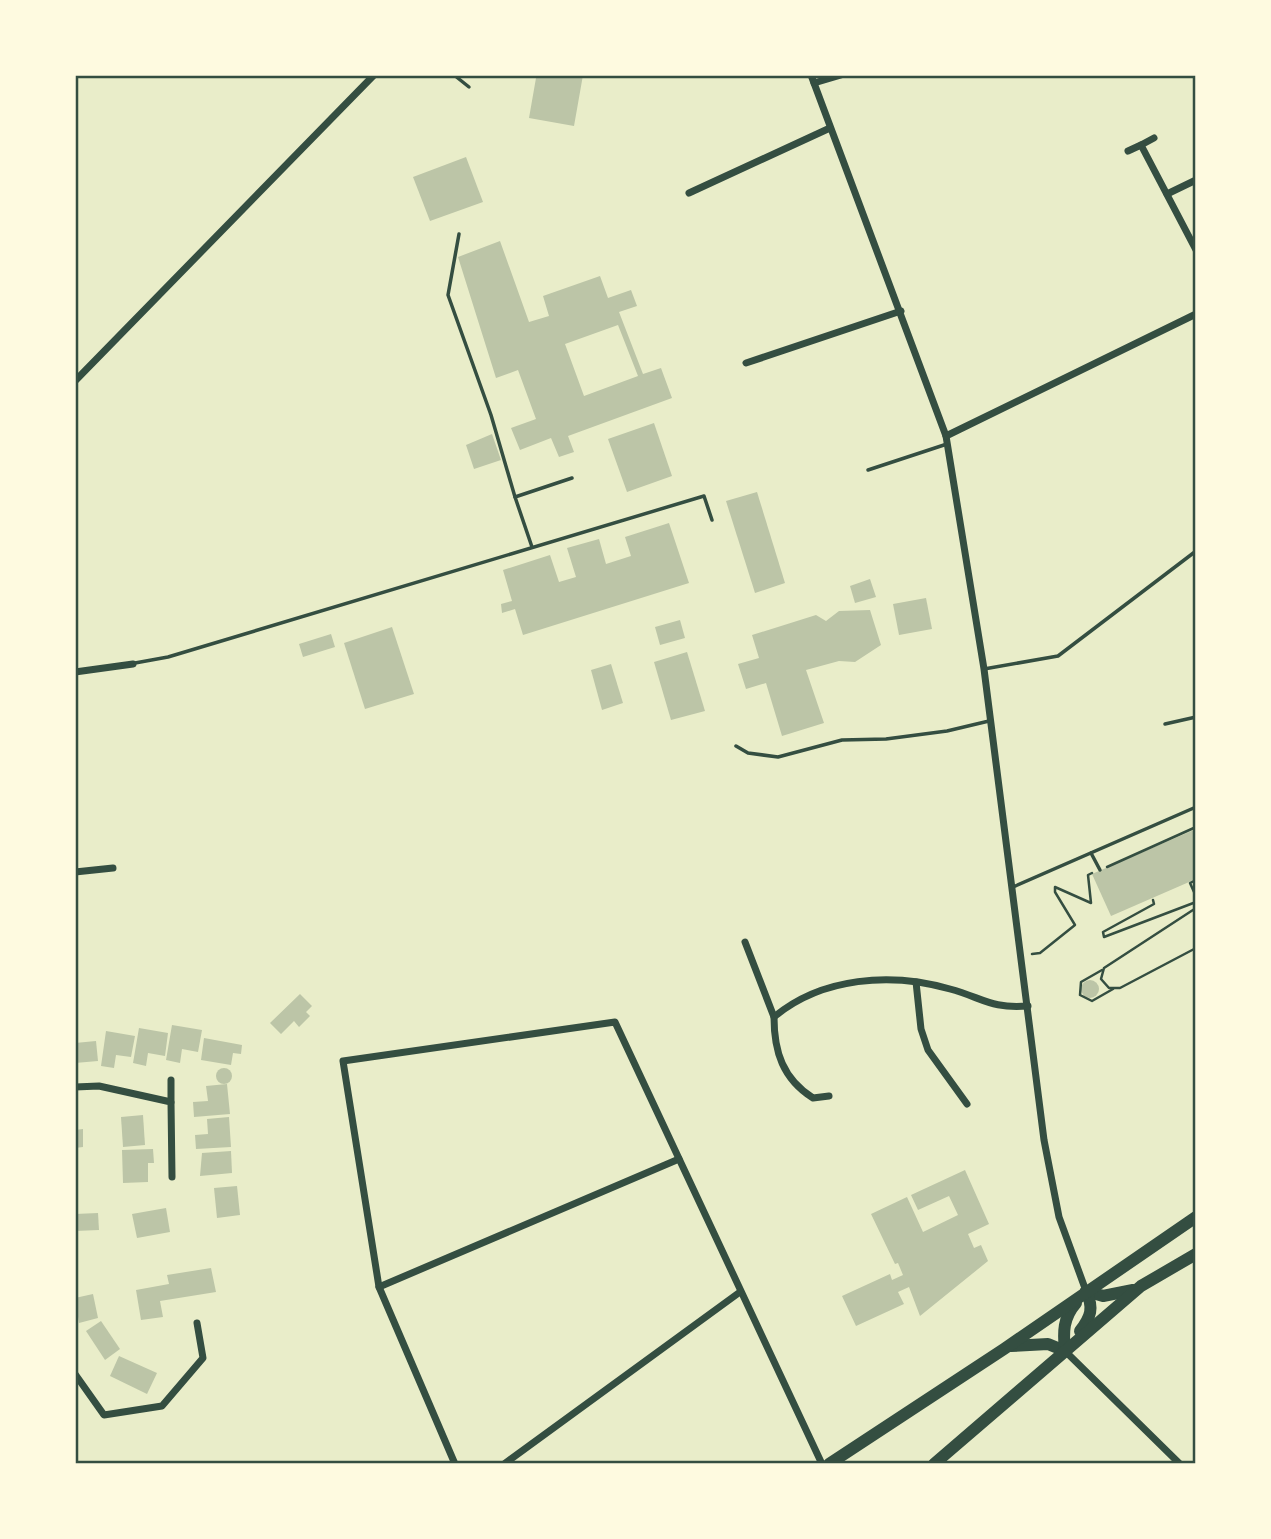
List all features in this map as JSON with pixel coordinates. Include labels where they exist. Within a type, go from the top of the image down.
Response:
[{"type":"highway","points":[[829,1464],[1007,1347],[1196,1217]]},
{"type":"highway","points":[[1086,1291],[1103,1296],[1126,1294],[1196,1254]]},
{"type":"highway","points":[[934,1464],[1142,1286]]},
{"type":"highway","points":[[1065,1351],[1063,1330],[1069,1312],[1086,1291]]},
{"type":"highway","points":[[1065,1351],[1090,1319],[1091,1303],[1086,1291]]},
{"type":"highway","points":[[1007,1347],[1048,1344],[1065,1351]]},
{"type":"street","points":[[75,381],[374,75]]},
{"type":"street","points":[[841,75],[812,79],[901,311],[946,440],[984,670],[1044,1140],[1059,1217],[1086,1291]]},
{"type":"street","points":[[689,193],[830,128]]},
{"type":"street","points":[[1128,151],[1154,138]]},
{"type":"street","points":[[1141,145],[1196,250]]},
{"type":"street","points":[[1167,194],[1196,180]]},
{"type":"street","points":[[746,363],[901,311]]},
{"type":"street","points":[[946,440],[1196,314]]},
{"type":"street","points":[[75,672],[133,664]]},
{"type":"street","points":[[75,872],[113,868]]},
{"type":"street","points":[[745,942],[774,1017],[774,1044],[783,1067],[798,1088],[813,1098],[830,1096]]},
{"type":"street","points":[[774,1017],[832,986],[860,980],[916,982],[958,991],[999,1007],[1028,1006]]},
{"type":"street","points":[[916,982],[921,1028],[928,1051],[967,1104]]},
{"type":"street","points":[[455,1464],[379,1287],[343,1061],[615,1022],[822,1464]]},
{"type":"street","points":[[171,1080],[172,1177]]},
{"type":"street","points":[[75,1087],[99,1086],[171,1102]]},
{"type":"street","points":[[379,1287],[679,1159]]},
{"type":"street","points":[[504,1464],[740,1292]]},
{"type":"street","points":[[75,1374],[104,1415],[162,1406],[203,1358],[197,1324]]},
{"type":"street","points":[[1065,1351],[1180,1464]]},
{"type":"lane","points":[[454,75],[469,87]]},
{"type":"lane","points":[[459,234],[448,295],[491,415],[532,547]]},
{"type":"lane","points":[[868,470],[946,440]]},
{"type":"lane","points":[[515,497],[572,478]]},
{"type":"lane","points":[[133,664],[168,657],[704,496],[712,520]]},
{"type":"lane","points":[[984,670],[1058,656],[1196,551]]},
{"type":"lane","points":[[1165,724],[1196,717]]},
{"type":"lane","points":[[736,746],[748,753],[778,757],[842,740],[886,739],[934,733],[991,720]]},
{"type":"lane","points":[[1013,887],[1196,807]]},
{"type":"lane","points":[[1091,853],[1100,870]]},
{"type":"path","points":[[1021,954],[1040,953],[1074,925],[1055,892],[1055,887],[1091,903],[1088,875],[1196,827]]},
{"type":"path","points":[[1195,893],[1190,883],[1196,880]]},
{"type":"path","points":[[1153,900],[1154,904],[1103,932],[1104,937],[1196,902]]},
{"type":"path","points":[[1196,908],[1081,982],[1079,994],[1091,1001],[1196,948]]},
{"type":"path","points":[[1102,970],[1103,983],[1113,989]]},
{"type":"building","points":[[529,75],[583,75],[574,126],[529,118],[536,78]]},
{"type":"building","points":[[466,157],[483,202],[430,221],[413,177]]},
{"type":"building","points":[[500,241],[529,322],[549,316],[543,296],[600,276],[608,298],[631,290],[637,306],[619,312],[643,374],[661,368],[672,398],[568,436],[574,452],[559,457],[551,438],[520,450],[511,428],[536,419],[518,370],[496,378],[458,257]],"holes":[[[618,325],[638,376],[584,396],[565,344]]]},
{"type":"building","points":[[654,423],[672,476],[627,492],[608,439]]},
{"type":"building","points":[[492,434],[501,460],[474,469],[466,445]]},
{"type":"building","points":[[757,492],[785,583],[755,593],[726,501]]},
{"type":"building","points":[[669,523],[689,583],[523,635],[515,609],[502,613],[501,604],[512,601],[503,570],[550,555],[559,582],[576,577],[567,548],[599,539],[606,564],[631,556],[625,537]]},
{"type":"building","points":[[870,579],[876,597],[855,603],[850,586]]},
{"type":"building","points":[[926,598],[932,629],[899,635],[893,604]]},
{"type":"building","points":[[870,610],[881,645],[855,662],[839,661],[806,670],[824,723],[782,736],[766,683],[746,689],[738,664],[759,658],[752,635],[816,615],[826,621],[839,611]]},
{"type":"building","points":[[680,620],[685,638],[660,645],[655,627]]},
{"type":"building","points":[[392,627],[414,694],[365,709],[344,643]]},
{"type":"building","points":[[331,634],[335,647],[303,657],[299,644]]},
{"type":"building","points":[[687,652],[705,711],[671,720],[654,662]]},
{"type":"building","points":[[611,664],[623,703],[602,710],[591,670]]},
{"type":"building","points":[[1196,829],[1196,879],[1111,916],[1092,874]]},
{"type":"building","points":[[1086,980],[1094,980],[1099,989],[1097,996],[1086,998],[1081,993],[1081,985]]},
{"type":"building","points":[[300,994],[312,1006],[306,1012],[310,1016],[299,1027],[294,1021],[281,1034],[270,1023]]},
{"type":"building","points":[[172,1025],[202,1030],[198,1052],[182,1049],[180,1063],[166,1060]]},
{"type":"building","points":[[139,1028],[168,1033],[165,1056],[148,1053],[146,1066],[133,1063]]},
{"type":"building","points":[[106,1031],[135,1036],[131,1057],[116,1055],[114,1068],[101,1066]]},
{"type":"building","points":[[204,1038],[242,1045],[241,1054],[233,1053],[231,1065],[201,1060]]},
{"type":"building","points":[[96,1041],[98,1061],[75,1063],[75,1043]]},
{"type":"building","points":[[221,1068],[227,1068],[232,1076],[230,1082],[221,1084],[216,1079],[216,1073]]},
{"type":"building","points":[[227,1084],[230,1114],[194,1117],[193,1102],[208,1101],[206,1086]]},
{"type":"building","points":[[143,1115],[145,1145],[123,1147],[121,1117]]},
{"type":"building","points":[[229,1117],[231,1147],[196,1149],[195,1135],[208,1134],[207,1119]]},
{"type":"building","points":[[83,1129],[83,1147],[75,1148],[75,1130]]},
{"type":"building","points":[[153,1149],[154,1163],[148,1163],[148,1182],[123,1183],[122,1150]]},
{"type":"building","points":[[231,1151],[232,1173],[200,1176],[202,1153]]},
{"type":"building","points":[[965,1170],[989,1224],[968,1234],[974,1248],[981,1245],[988,1261],[920,1316],[909,1287],[898,1292],[904,1304],[856,1326],[842,1296],[890,1274],[892,1280],[903,1275],[871,1214],[907,1197],[923,1232],[958,1215],[949,1196],[918,1210],[911,1195]]},
{"type":"building","points":[[237,1186],[240,1215],[217,1218],[214,1188]]},
{"type":"building","points":[[166,1208],[170,1232],[137,1238],[132,1214]]},
{"type":"building","points":[[98,1213],[99,1230],[75,1231],[75,1214]]},
{"type":"building","points":[[211,1268],[216,1292],[160,1301],[163,1317],[141,1320],[136,1290],[169,1284],[167,1275]]},
{"type":"building","points":[[93,1294],[98,1318],[79,1323],[75,1298]]},
{"type":"building","points":[[101,1321],[120,1349],[105,1360],[86,1331]]},
{"type":"building","points":[[119,1356],[157,1373],[147,1394],[110,1376]]}]
